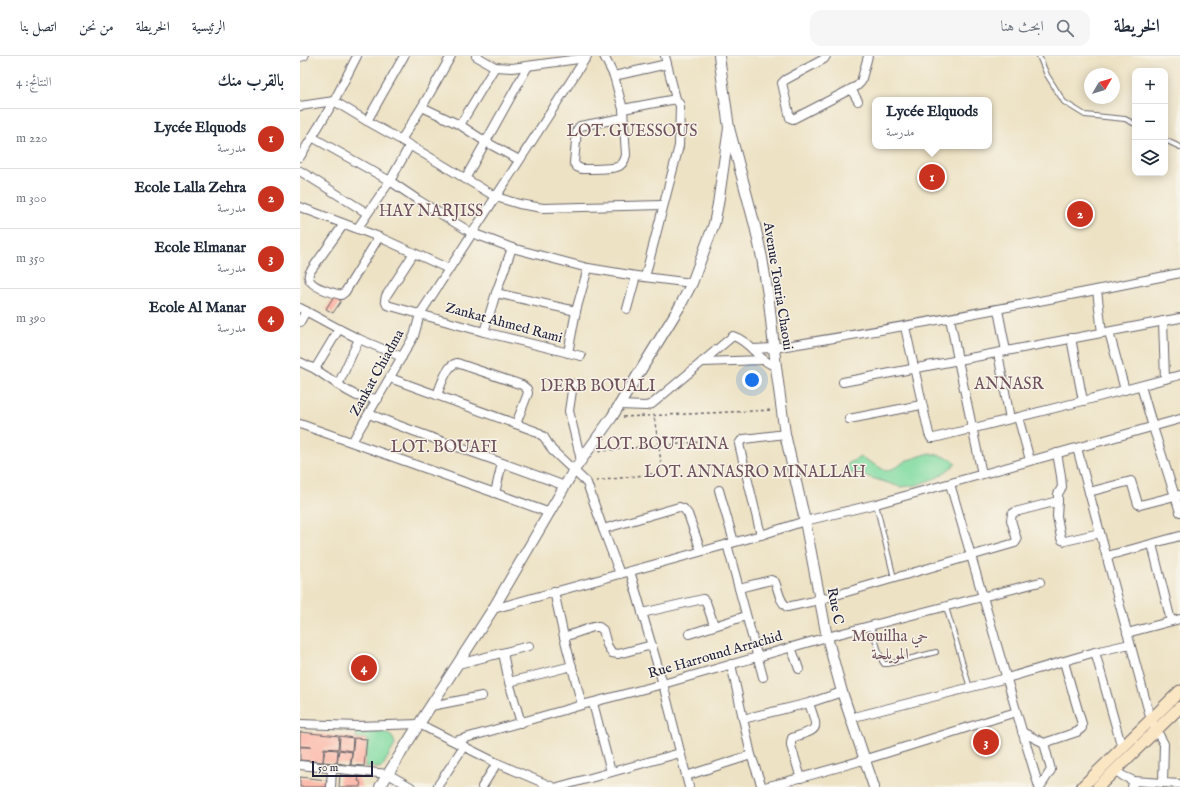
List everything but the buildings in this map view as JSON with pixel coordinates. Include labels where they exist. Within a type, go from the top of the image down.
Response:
[{"type":"main road","points":[[1098,787],[1115,770],[1154,725],[1180,691]]},
{"type":"main road","points":[[1082,787],[1122,748],[1180,707]]},
{"type":"street","points":[[300,57],[304,56]]},
{"type":"street","points":[[300,157],[334,100],[357,56]]},
{"type":"street","points":[[367,121],[404,56]]},
{"type":"street","points":[[401,140],[451,56]]},
{"type":"street","points":[[476,56],[495,67],[512,68],[586,57]]},
{"type":"street","points":[[604,56],[614,76],[623,109],[625,160],[617,167],[582,169],[577,167],[574,163],[577,130],[580,126],[623,118]]},
{"type":"street","name":"Avenue Touria Chaoui","points":[[719,56],[729,128],[762,258],[769,301],[781,410],[805,521]]},
{"type":"street","points":[[826,56],[824,59],[782,83],[790,118],[793,119],[857,86],[861,82],[868,56]]},
{"type":"street","name":"Zankat Chiadma","points":[[352,442],[414,336],[420,314],[586,57]]},
{"type":"street","points":[[614,76],[666,60],[676,99],[680,105],[679,146],[645,277]]},
{"type":"street","points":[[465,179],[528,66]]},
{"type":"street","points":[[460,125],[495,67]]},
{"type":"street","points":[[851,89],[858,101]]},
{"type":"street","points":[[623,109],[676,99]]},
{"type":"street","points":[[300,106],[334,100],[496,197],[519,204],[543,208],[663,205]]},
{"type":"street","points":[[422,107],[460,125],[486,142],[519,160]]},
{"type":"street","points":[[380,787],[418,724],[493,609],[550,514],[574,470],[612,417],[692,283],[714,224],[729,128]]},
{"type":"street","points":[[312,137],[390,181],[472,233],[512,248],[588,268],[692,283]]},
{"type":"street","points":[[357,229],[390,181],[410,145]]},
{"type":"street","points":[[300,171],[367,213]]},
{"type":"street","points":[[300,207],[379,237],[449,269]]},
{"type":"street","points":[[344,224],[318,259],[308,276],[313,284],[326,291],[341,295],[345,292],[379,237]]},
{"type":"street","points":[[484,332],[512,248]]},
{"type":"street","name":"Zankat Ahmed Rami","points":[[414,253],[386,296],[385,300],[387,305],[484,332],[582,356]]},
{"type":"street","points":[[568,353],[576,311],[588,268]]},
{"type":"street","points":[[753,349],[774,348],[905,327],[998,310],[1180,273]]},
{"type":"street","points":[[627,309],[636,276]]},
{"type":"street","points":[[1097,290],[1106,332],[1125,390]]},
{"type":"street","points":[[496,293],[576,311]]},
{"type":"street","points":[[300,322],[303,309],[359,339],[402,357]]},
{"type":"street","points":[[998,310],[1002,352],[1014,418],[1030,460]]},
{"type":"street","points":[[950,318],[982,474]]},
{"type":"street","points":[[842,382],[1180,318]]},
{"type":"street","points":[[1163,321],[1165,379]]},
{"type":"street","points":[[905,327],[928,434],[931,438],[1083,401],[1180,375]]},
{"type":"street","points":[[315,368],[339,329]]},
{"type":"street","points":[[619,405],[646,406],[652,404],[733,336],[753,349],[764,360],[776,367]]},
{"type":"street","points":[[1071,338],[1083,401]]},
{"type":"street","points":[[338,385],[359,339]]},
{"type":"street","points":[[702,362],[764,360]]},
{"type":"street","points":[[300,362],[315,368],[338,385],[357,396],[378,399]]},
{"type":"street","points":[[437,395],[448,368],[453,363],[457,363],[522,385],[527,389],[528,393],[516,424]]},
{"type":"street","points":[[390,378],[535,431],[544,437],[552,450],[587,483],[620,574]]},
{"type":"street","points":[[573,384],[569,412],[584,456]]},
{"type":"street","points":[[1141,386],[1153,427],[1178,495],[1180,512]]},
{"type":"street","points":[[849,420],[922,405]]},
{"type":"street","points":[[369,414],[416,433],[521,469],[565,486]]},
{"type":"street","points":[[493,609],[761,535],[805,521],[950,484],[1030,460],[1180,419]]},
{"type":"street","points":[[300,424],[550,514]]},
{"type":"street","points":[[761,535],[739,444],[744,439],[785,434]]},
{"type":"street","points":[[1077,448],[1130,644],[1154,725],[1164,744],[1162,783]]},
{"type":"street","points":[[1057,453],[1062,487],[1058,494],[1057,516],[1062,540],[1065,541],[1100,533]]},
{"type":"street","points":[[495,493],[502,463]]},
{"type":"street","points":[[1089,492],[1131,481],[1138,504],[1140,505],[1178,495]]},
{"type":"street","points":[[950,484],[984,597],[1016,712],[1040,787]]},
{"type":"street","points":[[719,490],[739,588],[763,677]]},
{"type":"street","points":[[739,588],[771,580],[775,582],[781,600],[787,608],[820,600],[1015,543],[1017,540],[1011,520],[1011,516],[1014,513],[1058,501]]},
{"type":"street","points":[[603,529],[679,506],[688,514],[701,551]]},
{"type":"street","name":"Rue C","points":[[805,521],[827,637],[850,718],[874,787]]},
{"type":"street","points":[[1107,556],[1180,536]]},
{"type":"street","points":[[1152,544],[1171,621]]},
{"type":"street","points":[[630,571],[664,684],[689,787]]},
{"type":"street","name":"Rue Harround Arrachid","points":[[455,742],[827,637],[1040,582]]},
{"type":"street","points":[[554,591],[564,637],[582,705]]},
{"type":"street","points":[[642,613],[703,599],[706,602],[714,625]]},
{"type":"street","points":[[689,634],[746,616]]},
{"type":"street","points":[[1127,632],[1180,619]]},
{"type":"street","points":[[564,637],[593,627],[599,627],[603,630],[607,645],[612,652],[618,654],[652,645]]},
{"type":"street","points":[[850,718],[970,688],[1095,652],[1130,644]]},
{"type":"street","points":[[458,664],[529,646]]},
{"type":"street","points":[[791,647],[799,669]]},
{"type":"street","points":[[1095,652],[1122,748]]},
{"type":"street","points":[[503,653],[509,682],[521,723]]},
{"type":"street","points":[[1022,732],[1044,743],[1077,732],[1082,728],[1064,662]]},
{"type":"street","points":[[731,664],[751,755],[762,787]]},
{"type":"street","points":[[509,682],[572,666]]},
{"type":"street","points":[[743,719],[809,703],[842,692]]},
{"type":"street","points":[[431,706],[482,696]]},
{"type":"street","points":[[593,702],[611,772]]},
{"type":"street","points":[[796,782],[791,742],[792,738],[812,731],[815,728],[816,724],[809,703]]},
{"type":"street","points":[[765,787],[796,782],[1016,712]]},
{"type":"street","points":[[300,724],[358,726],[418,724],[497,763],[553,787]]},
{"type":"street","points":[[1040,787],[1051,770],[1044,743]]},
{"type":"street","points":[[437,787],[464,746]]},
{"type":"street","points":[[558,787],[680,753]]},
{"type":"street","points":[[686,776],[751,755]]},
{"type":"street","points":[[482,787],[497,763]]},
{"type":"street","points":[[300,765],[388,774],[411,787]]},
{"type":"street","points":[[331,787],[332,768]]},
{"type":"street","points":[[1115,770],[1133,784],[1180,784]]},
{"type":"lane","points":[[1039,56],[1047,75],[1064,102],[1085,115],[1125,119],[1132,122]]},
{"type":"lane","points":[[1168,141],[1180,147]]},
{"type":"lane","points":[[876,504],[894,578]]},
{"type":"lane","points":[[946,607],[970,688]]},
{"type":"lane","points":[[872,626],[884,664],[936,652]]},
{"type":"path","points":[[612,417],[781,410]]},
{"type":"path","points":[[587,483],[652,474],[659,470],[660,466],[654,416]]},
{"type":"path","points":[[584,456],[701,442]]},
{"type":"green space","points":[[930,453],[952,459],[956,464],[938,477],[917,485],[901,487],[859,474],[843,472],[847,464],[861,457],[886,471],[897,467],[905,461]]},
{"type":"green space","points":[[370,730],[386,733],[392,737],[394,741],[395,745],[382,767],[378,768],[364,766],[367,739],[356,738],[357,731]]},
{"type":"place","name":"Lycée Elquods","points":[[932,177]]},
{"type":"place","name":"Ecole Lalla Zehra","points":[[1080,214]]},
{"type":"place","name":"Ecole Al Manar","points":[[364,668]]},
{"type":"place","name":"Ecole Elmanar","points":[[986,742]]},
{"type":"district","name":"LOT. GUESSOUS","points":[[632,132]]},
{"type":"district","name":"HAY NARJISS","points":[[431,212]]},
{"type":"district","name":"ANNASR","points":[[1009,385]]},
{"type":"district","name":"DERB BOUALI","points":[[598,387]]},
{"type":"district","name":"LOT. BOUTAINA","points":[[662,445]]},
{"type":"district","name":"LOT. BOUAFI","points":[[444,448]]},
{"type":"district","name":"LOT. ANNASRO MINALLAH","points":[[755,473]]},
{"type":"district","name":"Mouilha حي المويلحة","points":[[890,646]]}]
